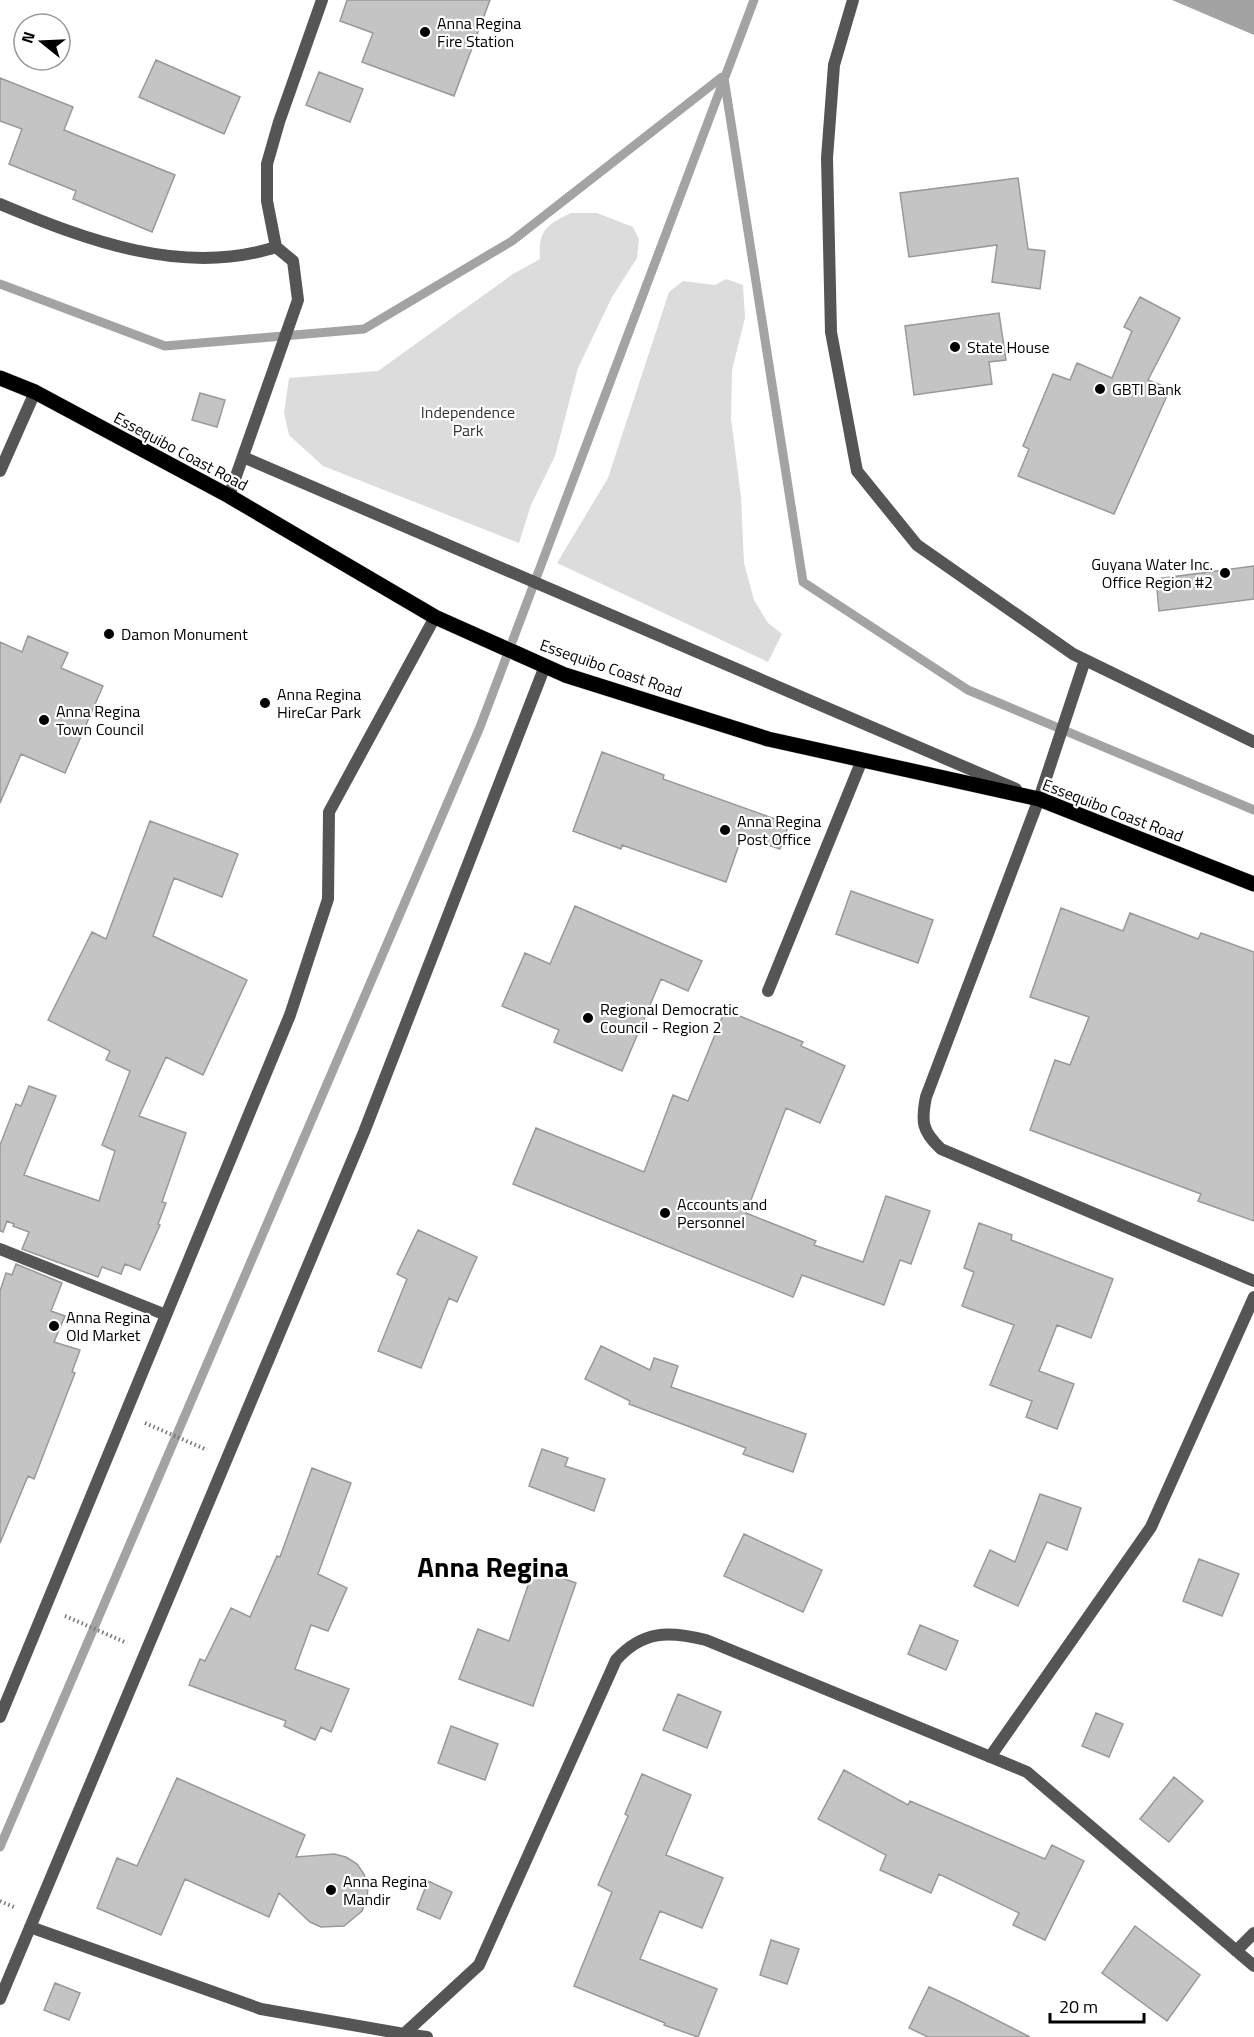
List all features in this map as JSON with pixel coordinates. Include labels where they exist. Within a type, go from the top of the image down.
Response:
[{"type":"main road","name":"Essequibo Coast Road","points":[[0,378],[35,392],[229,496],[435,617],[565,675],[768,739],[1039,799],[1254,884]]},
{"type":"street","points":[[229,496],[298,300],[293,261],[276,247],[267,201],[267,164],[279,122],[322,0]]},
{"type":"street","points":[[853,0],[834,65],[827,158],[831,333],[857,471],[917,545],[1085,660],[1254,742]]},
{"type":"street","points":[[0,204],[125,248],[166,257],[250,255],[276,247]]},
{"type":"street","points":[[0,471],[35,392]]},
{"type":"street","points":[[243,457],[1039,799]]},
{"type":"street","points":[[0,1717],[290,1015],[328,899],[329,812],[435,617]]},
{"type":"street","points":[[1085,660],[1039,799],[926,1096],[922,1116],[927,1135],[941,1149],[1254,1281]]},
{"type":"street","points":[[0,1999],[364,1132],[545,666]]},
{"type":"street","points":[[768,991],[862,760]]},
{"type":"street","points":[[0,1249],[166,1315]]},
{"type":"street","points":[[990,1757],[1151,1527],[1254,1297]]},
{"type":"street","points":[[404,2034],[479,1965],[616,1660],[630,1644],[662,1633],[682,1634],[706,1640],[1027,1772],[1254,1966]]},
{"type":"street","points":[[30,1928],[261,2009],[427,2037]]},
{"type":"street","points":[[1236,1951],[1254,1933]]},
{"type":"path","points":[[125,1414],[227,1459]]},
{"type":"path","points":[[45,1607],[146,1651]]},
{"type":"green space","name":"Independence Park","points":[[571,213],[597,213],[633,227],[639,239],[637,258],[612,297],[578,368],[555,456],[531,505],[519,543],[323,466],[289,435],[284,413],[289,378],[378,371],[513,274],[540,259],[540,242],[545,230],[555,221]]},
{"type":"green space","points":[[726,279],[743,285],[745,318],[732,370],[731,418],[741,497],[744,563],[754,600],[768,623],[782,634],[768,662],[557,563],[608,478],[669,292],[683,281],[715,285]]},
{"type":"shaded area","points":[[1172,0],[1254,0],[1254,35]]},
{"type":"building","name":"Anna Regina Fire Station","points":[[347,0],[490,0],[454,96],[362,62],[373,33],[340,21]]},
{"type":"building","points":[[156,60],[240,97],[224,134],[139,97]]},
{"type":"building","points":[[319,72],[363,89],[350,122],[306,105]]},
{"type":"building","points":[[0,78],[73,107],[64,130],[175,175],[152,232],[73,199],[76,191],[9,164],[22,129],[0,121]]},
{"type":"building","points":[[1018,178],[1028,249],[1045,251],[1040,289],[992,282],[997,245],[909,257],[900,193]]},
{"type":"building","points":[[1140,297],[1180,318],[1148,380],[1170,389],[1114,514],[1018,476],[1029,449],[1023,446],[1053,374],[1070,380],[1077,363],[1112,378],[1132,331],[1124,327]]},
{"type":"building","name":"State House","points":[[999,313],[1006,360],[989,362],[992,384],[914,395],[905,326]]},
{"type":"building","points":[[200,393],[225,400],[217,427],[192,420]]},
{"type":"building","name":"Guyana Water Inc. Office Region #2","points":[[1254,566],[1254,599],[1159,611],[1156,579]]},
{"type":"building","name":"Anna Regina Town Council","points":[[28,636],[68,653],[61,668],[103,686],[65,773],[21,754],[0,803],[0,642],[22,652]]},
{"type":"building","points":[[602,752],[664,775],[663,779],[789,824],[780,849],[742,836],[726,882],[622,845],[621,849],[573,831]]},
{"type":"building","points":[[150,821],[238,854],[222,897],[174,878],[153,936],[247,980],[203,1075],[166,1057],[139,1116],[186,1133],[162,1202],[166,1203],[158,1224],[160,1225],[140,1270],[125,1264],[121,1274],[102,1267],[98,1277],[22,1249],[29,1232],[13,1226],[14,1224],[7,1221],[3,1232],[0,1231],[0,1145],[16,1104],[21,1106],[29,1086],[56,1096],[24,1175],[99,1201],[115,1151],[102,1145],[130,1071],[106,1060],[110,1051],[48,1020],[92,932],[106,939]]},
{"type":"building","points":[[851,891],[933,920],[918,963],[836,934]]},
{"type":"building","points":[[575,906],[702,961],[688,991],[661,979],[622,1071],[554,1042],[559,1030],[502,1006],[525,953],[550,964]]},
{"type":"building","points":[[1061,908],[1123,931],[1130,913],[1198,939],[1201,933],[1254,952],[1254,1221],[1198,1201],[1201,1194],[1030,1130],[1055,1060],[1070,1065],[1089,1017],[1030,997]]},
{"type":"building","points":[[725,1010],[803,1042],[801,1046],[845,1066],[820,1123],[786,1108],[746,1213],[816,1241],[814,1245],[863,1262],[886,1196],[930,1211],[911,1264],[900,1260],[884,1305],[802,1275],[793,1297],[513,1184],[536,1128],[644,1172],[673,1095],[688,1101]]},
{"type":"building","points":[[979,1223],[1012,1235],[1011,1240],[1113,1279],[1091,1338],[1057,1325],[1039,1371],[1074,1384],[1057,1429],[1026,1417],[1032,1401],[990,1385],[1014,1325],[962,1306],[974,1272],[964,1268]]},
{"type":"building","points":[[418,1230],[477,1257],[457,1302],[449,1298],[421,1368],[378,1351],[407,1279],[397,1274]]},
{"type":"building","points":[[16,1264],[62,1283],[51,1311],[65,1316],[54,1342],[80,1350],[72,1372],[75,1373],[34,1479],[28,1476],[0,1543],[0,1291],[6,1273],[12,1275]]},
{"type":"building","points":[[601,1346],[650,1370],[654,1358],[678,1366],[671,1387],[806,1434],[793,1472],[743,1454],[746,1448],[629,1404],[630,1401],[585,1379]]},
{"type":"building","points":[[542,1449],[568,1458],[565,1466],[605,1479],[594,1511],[529,1486]]},
{"type":"building","points":[[312,1468],[351,1483],[318,1574],[347,1588],[328,1631],[311,1625],[295,1669],[349,1689],[331,1732],[321,1727],[315,1740],[284,1726],[286,1721],[189,1685],[200,1659],[205,1661],[231,1608],[250,1617],[277,1556],[280,1557]]},
{"type":"building","points":[[1040,1494],[1081,1508],[1067,1550],[1047,1542],[1018,1606],[974,1586],[990,1550],[1015,1562]]},
{"type":"building","points":[[744,1534],[822,1570],[803,1612],[724,1576]]},
{"type":"building","points":[[1199,1559],[1239,1574],[1222,1616],[1183,1601]]},
{"type":"building","points":[[534,1568],[576,1583],[533,1706],[459,1679],[478,1629],[509,1641]]},
{"type":"building","points":[[920,1625],[958,1641],[946,1670],[908,1654]]},
{"type":"building","points":[[678,1694],[721,1712],[707,1748],[663,1730]]},
{"type":"building","points":[[1096,1713],[1123,1724],[1109,1757],[1082,1746]]},
{"type":"building","points":[[451,1726],[498,1744],[485,1780],[438,1763]]},
{"type":"building","points":[[844,1770],[908,1805],[910,1801],[1045,1859],[1052,1845],[1084,1861],[1045,1940],[1013,1925],[1019,1913],[939,1874],[931,1893],[880,1870],[886,1855],[818,1819]]},
{"type":"building","points":[[642,1774],[691,1795],[666,1855],[723,1878],[702,1928],[660,1911],[640,1959],[717,1989],[698,2037],[664,2025],[665,2023],[574,1986],[612,1892],[598,1885],[628,1816],[625,1814]]},
{"type":"building","points":[[1174,1777],[1203,1801],[1169,1842],[1140,1819]]},
{"type":"building","points":[[177,1778],[305,1835],[296,1857],[334,1854],[346,1857],[357,1864],[364,1874],[368,1887],[367,1899],[362,1911],[344,1926],[321,1927],[310,1922],[279,1893],[269,1917],[185,1879],[161,1935],[97,1908],[117,1858],[137,1866]]},
{"type":"building","points":[[428,1881],[452,1892],[440,1919],[417,1909]]},
{"type":"building","points":[[1135,1926],[1200,1975],[1167,2021],[1102,1973]]},
{"type":"building","points":[[771,1940],[799,1949],[787,1984],[760,1975]]},
{"type":"building","points":[[55,1983],[80,1993],[69,2020],[44,2010]]},
{"type":"building","points":[[929,1987],[1030,2037],[928,2037],[909,2028]]},
{"type":"waterway","points":[[0,1847],[480,727],[754,0]]},
{"type":"waterway","points":[[0,284],[165,346],[364,329],[512,241],[722,77]]},
{"type":"waterway","points":[[724,78],[803,582],[968,690],[1254,810]]},
{"type":"place","name":"Anna Regina Fire Station","points":[[425,32]]},
{"type":"place","name":"State House","points":[[955,347]]},
{"type":"place","name":"GBTI Bank","points":[[1100,389]]},
{"type":"place","name":"Guyana Water Inc. Office Region #2","points":[[1225,573]]},
{"type":"place","name":"Damon Monument","points":[[109,634]]},
{"type":"place","name":"Anna Regina HireCar Park","points":[[265,703]]},
{"type":"place","name":"Anna Regina Town Council","points":[[44,720]]},
{"type":"place","name":"Anna Regina Post Office","points":[[725,830]]},
{"type":"place","name":"Regional Democratic Council - Region 2","points":[[588,1018]]},
{"type":"place","name":"Accounts and Personnel","points":[[665,1213]]},
{"type":"place","name":"Anna Regina Old Market","points":[[54,1326]]},
{"type":"place","name":"Anna Regina Mandir","points":[[331,1890]]},
{"type":"district","name":"Anna Regina","points":[[493,1567]]}]
